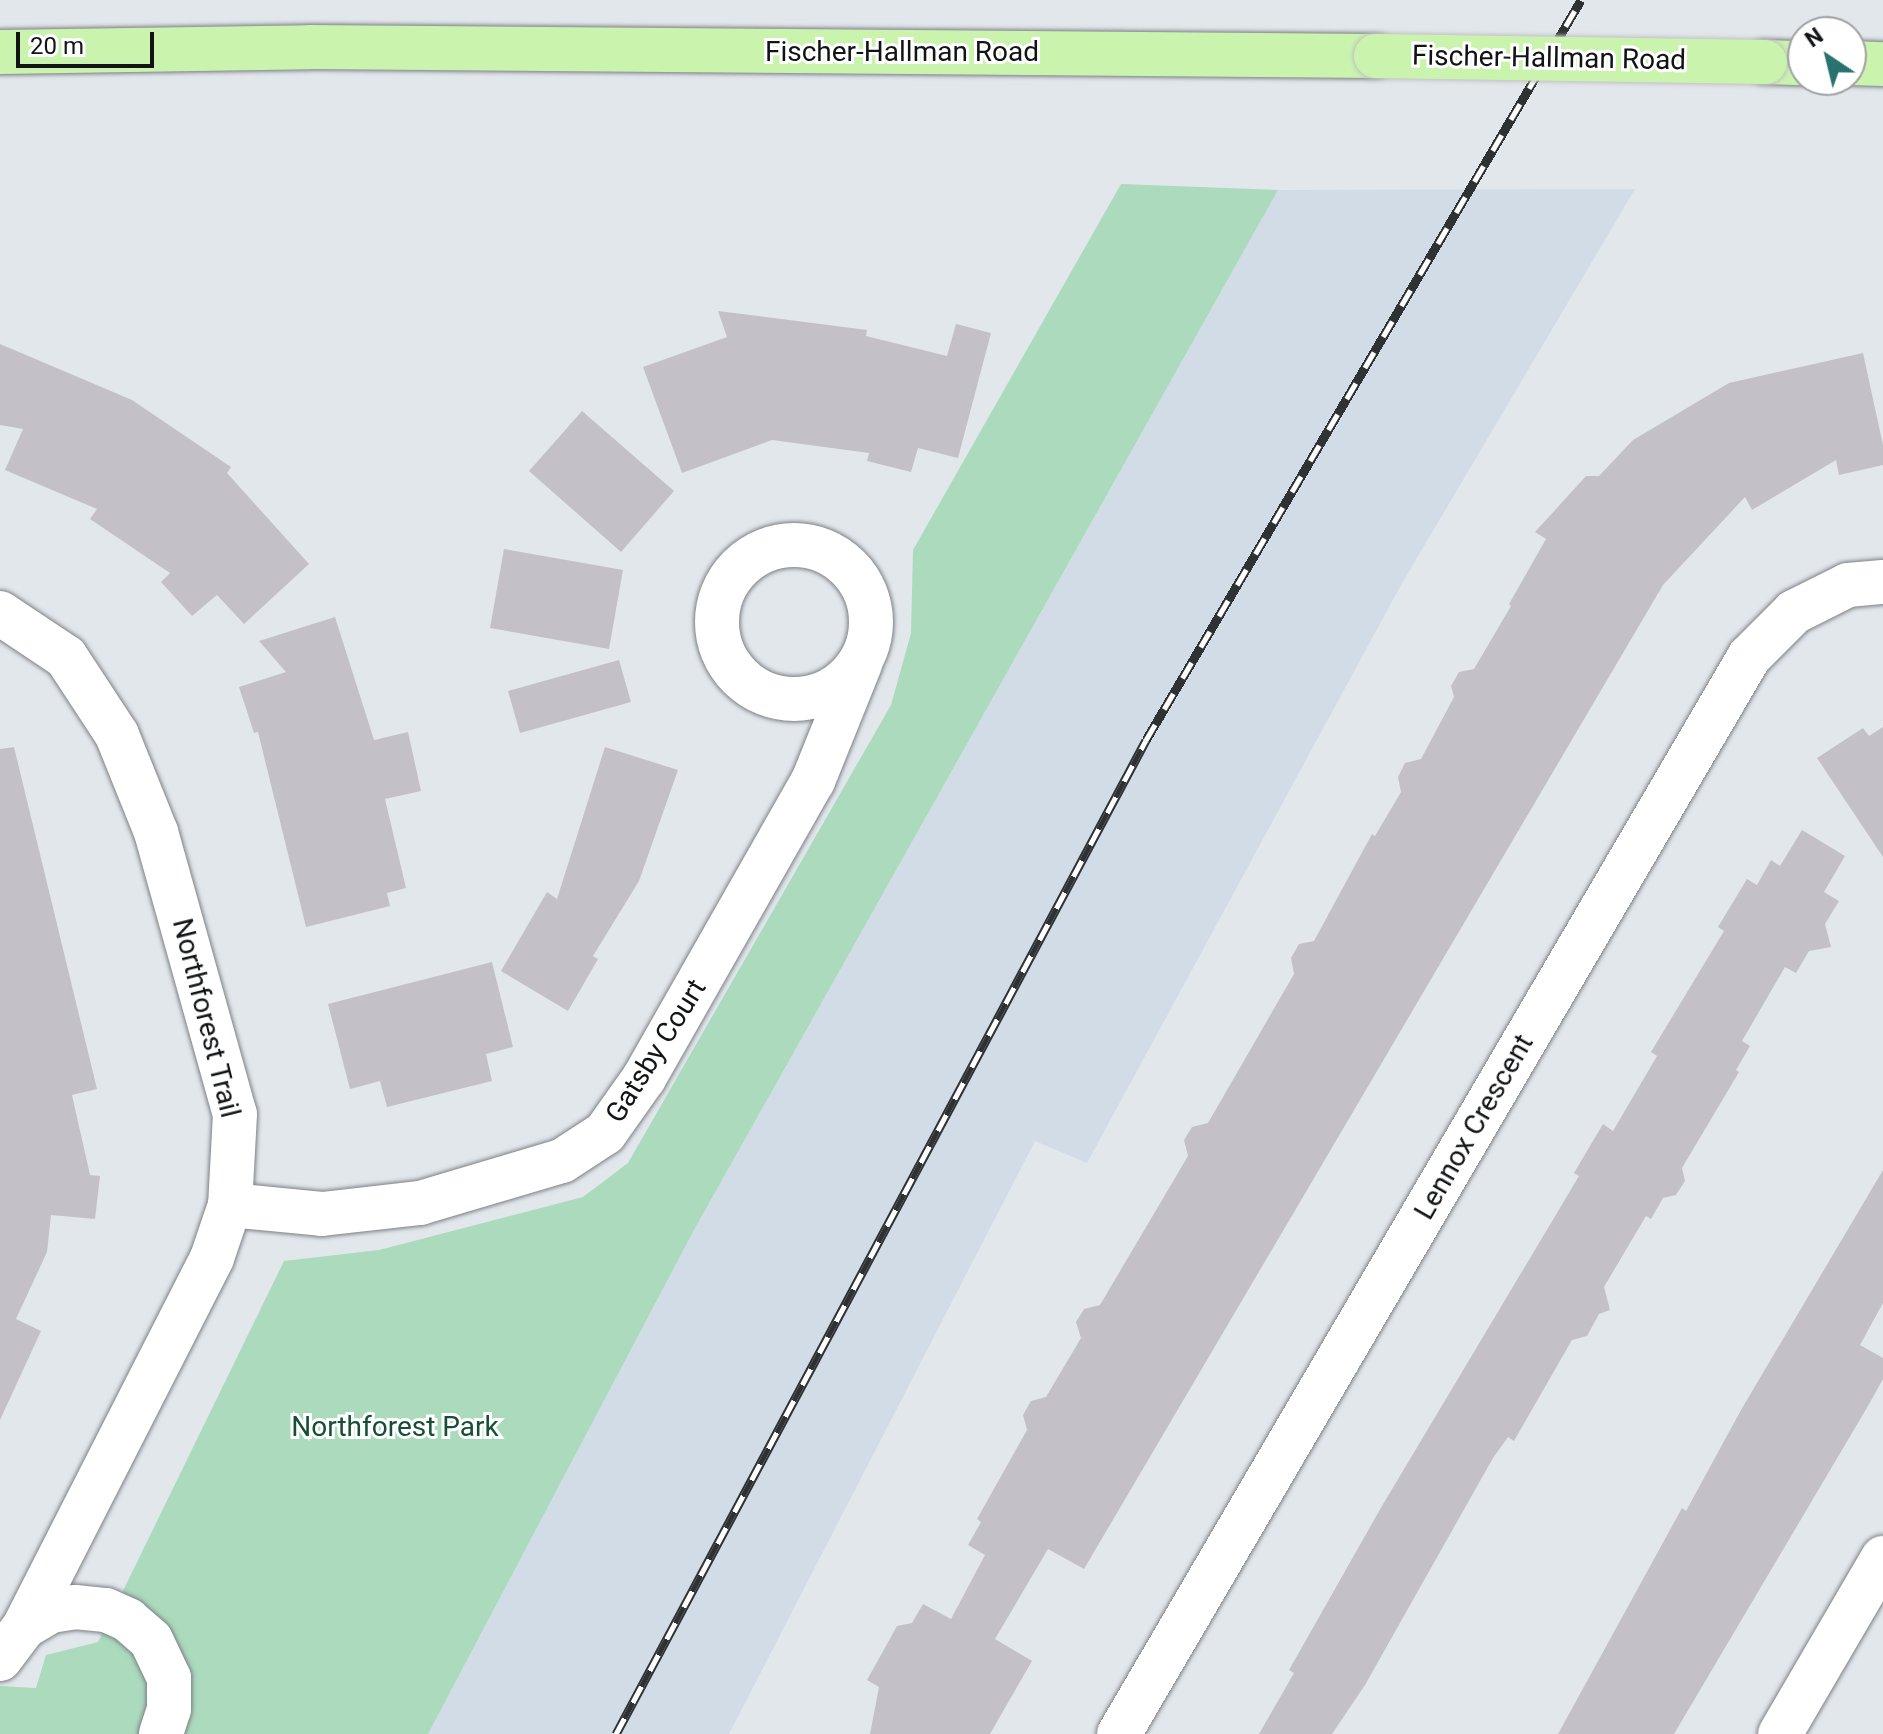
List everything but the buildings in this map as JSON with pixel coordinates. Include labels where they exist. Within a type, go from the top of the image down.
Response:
[{"type":"main road","name":"Fischer-Hallman Road","points":[[0,52],[310,47],[1784,62]]},
{"type":"street","name":"Lennox Crescent","points":[[1119,1734],[1749,657],[1794,612],[1848,585],[1883,582]]},
{"type":"street","name":"Northforest Trail","points":[[0,613],[66,657],[117,735],[156,832],[235,1114],[230,1205],[212,1258],[12,1643]]},
{"type":"street","name":"Gatsby Court","points":[[230,1205],[322,1214],[420,1203],[562,1161],[605,1133],[644,1078],[813,781],[860,664]]},
{"type":"street","points":[[1780,1734],[1883,1558]]},
{"type":"street","name":"Northforest Trail","points":[[12,1643],[51,1611],[75,1607],[106,1610],[128,1620],[151,1640],[169,1678],[169,1709],[161,1734]]},
{"type":"shaded area","points":[[1635,189],[1401,585],[1087,1163],[1035,1141],[729,1734],[428,1734],[694,1230],[1278,190]]},
{"type":"green space","name":"Northforest Park","points":[[1121,184],[1278,190],[694,1230],[428,1734],[0,1734],[0,1686],[36,1688],[46,1655],[98,1642],[284,1261],[379,1250],[583,1197],[628,1163],[891,705],[911,633],[913,550]]},
{"type":"railway","points":[[616,1734],[1146,740],[1581,0]]}]
